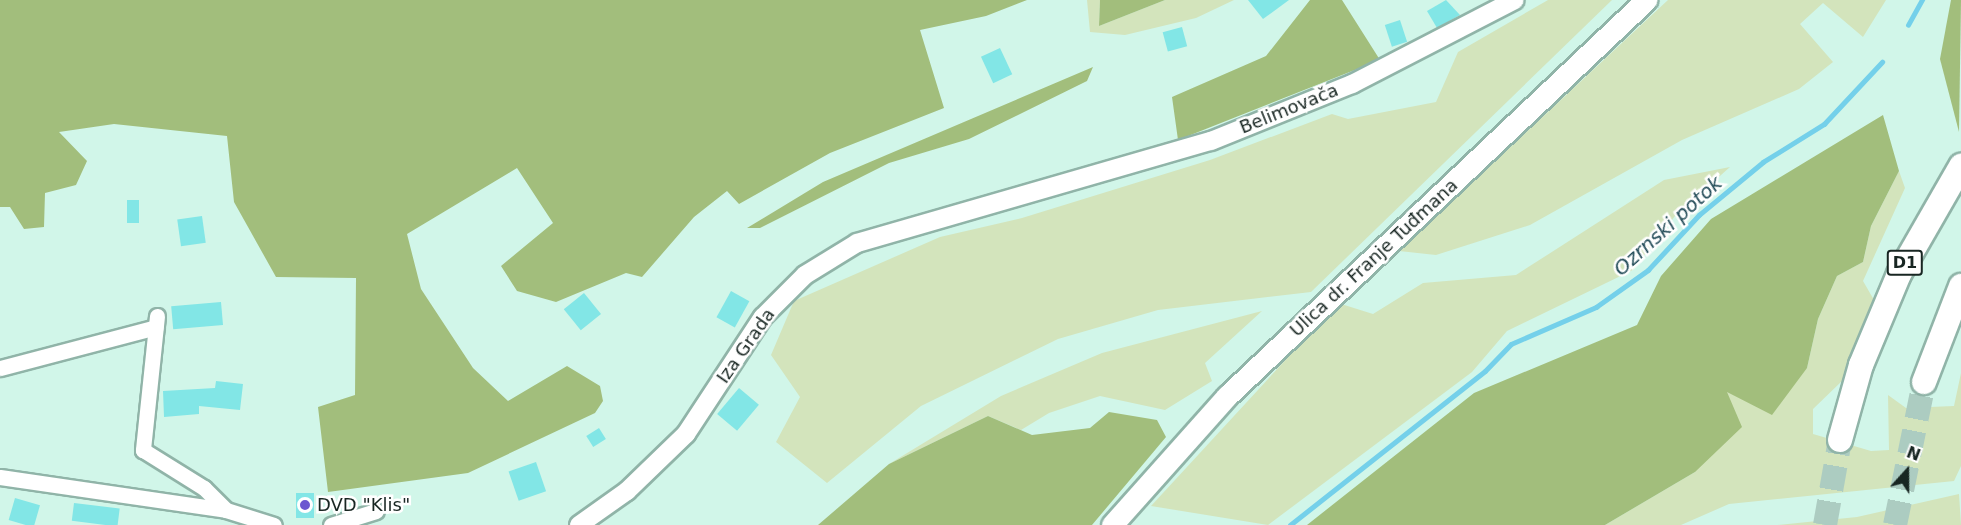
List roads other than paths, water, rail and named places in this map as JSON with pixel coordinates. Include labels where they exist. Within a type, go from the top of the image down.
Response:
[{"type":"highway","name":"D1","points":[[1840,440],[1861,365],[1899,274],[1961,166]]},
{"type":"highway","points":[[1924,382],[1961,286]]},
{"type":"main road","name":"Ulica dr. Franje Tuđmana","points":[[1112,525],[1227,396],[1646,0]]},
{"type":"street","name":"Belimovača","points":[[1051,187],[1211,141],[1352,84],[1515,0]]},
{"type":"street","name":"Iza Grada","points":[[579,525],[627,491],[686,434],[762,317],[805,275],[857,243],[1051,187]]},
{"type":"street","points":[[0,368],[156,322],[143,450],[204,488],[226,510]]},
{"type":"street","points":[[0,477],[226,510],[250,521],[274,525]]},
{"type":"street","points":[[331,525],[376,511]]},
{"type":"waterway","points":[[1908,25],[1922,0]]},
{"type":"waterway","name":"Ozrnski potok","points":[[1290,525],[1485,371],[1511,344],[1596,307],[1648,270],[1699,215],[1763,162],[1824,124],[1882,62]]},
{"type":"tunnel","points":[[1895,525],[1924,382]]},
{"type":"tunnel","points":[[1825,525],[1840,440]]},
{"type":"place","name":"DVD \"Klis\"","points":[[305,505]]}]
